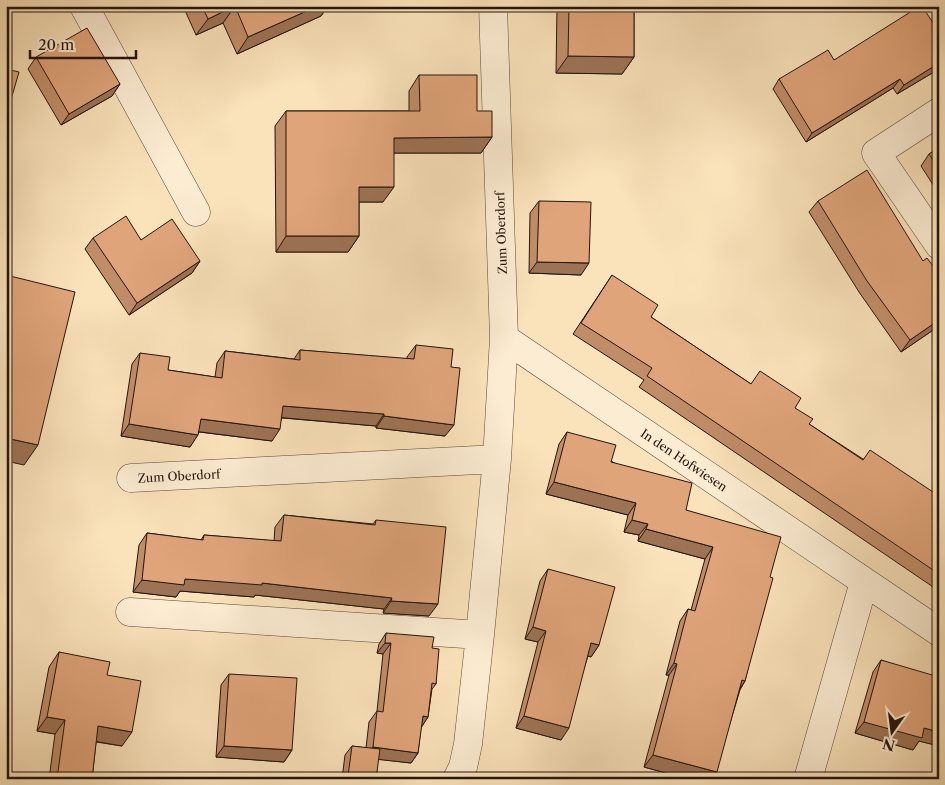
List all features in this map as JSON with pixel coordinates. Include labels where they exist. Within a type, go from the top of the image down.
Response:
[{"type":"street","points":[[84,6],[196,212]]},
{"type":"street","name":"Zum Oberdorf","points":[[457,779],[463,767],[468,744],[480,634],[497,459],[504,338],[493,6]]},
{"type":"street","points":[[939,112],[876,153],[939,246]]},
{"type":"street","name":"In den Hofwiesen","points":[[504,338],[939,632]]},
{"type":"street","name":"Zum Oberdorf","points":[[131,478],[497,459]]},
{"type":"street","points":[[808,779],[864,582]]},
{"type":"street","points":[[130,612],[480,634]]},
{"type":"building","points":[[202,6],[235,6],[208,19]]},
{"type":"building","points":[[235,6],[318,6],[248,37]]},
{"type":"building","points":[[569,6],[634,6],[634,57],[568,56]]},
{"type":"building","points":[[922,6],[939,32],[939,63],[904,85],[900,79],[812,133],[779,79],[828,50],[834,60]]},
{"type":"building","points":[[87,28],[120,84],[69,114],[36,57]]},
{"type":"building","points":[[6,69],[19,72],[6,117]]},
{"type":"building","points":[[419,75],[477,75],[477,111],[492,111],[492,137],[394,138],[394,187],[359,187],[359,236],[286,236],[286,111],[420,111]]},
{"type":"building","points":[[939,148],[939,169],[929,154]]},
{"type":"building","points":[[867,170],[923,261],[927,258],[939,274],[939,320],[910,340],[867,281],[818,201]]},
{"type":"building","points":[[539,201],[591,202],[589,263],[537,262]]},
{"type":"building","points":[[126,216],[141,240],[172,219],[200,261],[137,303],[93,238]]},
{"type":"building","points":[[6,275],[75,292],[38,445],[6,438]]},
{"type":"building","points":[[612,275],[658,305],[651,317],[751,384],[760,371],[801,398],[795,408],[813,419],[809,424],[863,460],[870,450],[939,496],[939,574],[647,376],[652,368],[581,323]]},
{"type":"building","points":[[416,345],[453,349],[451,367],[460,368],[454,425],[384,416],[384,414],[283,406],[280,429],[201,419],[198,435],[129,424],[140,353],[170,357],[168,370],[222,378],[225,351],[300,360],[300,350],[414,359]]},
{"type":"building","points":[[567,432],[616,445],[611,462],[692,483],[686,510],[781,537],[770,577],[773,578],[745,681],[742,680],[717,772],[653,755],[677,664],[674,663],[688,609],[695,611],[713,547],[646,529],[648,524],[632,520],[636,503],[554,482]]},
{"type":"building","points":[[284,515],[375,525],[376,520],[446,527],[438,604],[391,601],[392,598],[262,583],[262,585],[185,579],[184,585],[142,580],[147,533],[203,540],[204,535],[281,541]]},
{"type":"building","points":[[548,569],[615,587],[599,645],[591,643],[569,728],[524,716],[546,631],[533,627]]},
{"type":"building","points":[[386,633],[434,637],[432,648],[439,649],[436,684],[432,683],[428,717],[423,716],[418,753],[373,747],[377,711],[383,712],[391,643],[385,643]]},
{"type":"building","points":[[59,652],[110,662],[107,675],[141,681],[132,732],[98,726],[92,779],[57,779],[65,720],[47,717]]},
{"type":"building","points":[[881,660],[939,677],[939,732],[924,728],[922,738],[864,722]]},
{"type":"building","points":[[229,674],[297,678],[292,750],[224,746]]},
{"type":"building","points":[[352,746],[380,749],[376,779],[348,776]]},
{"type":"building","points":[[849,774],[866,779],[848,779]]}]
